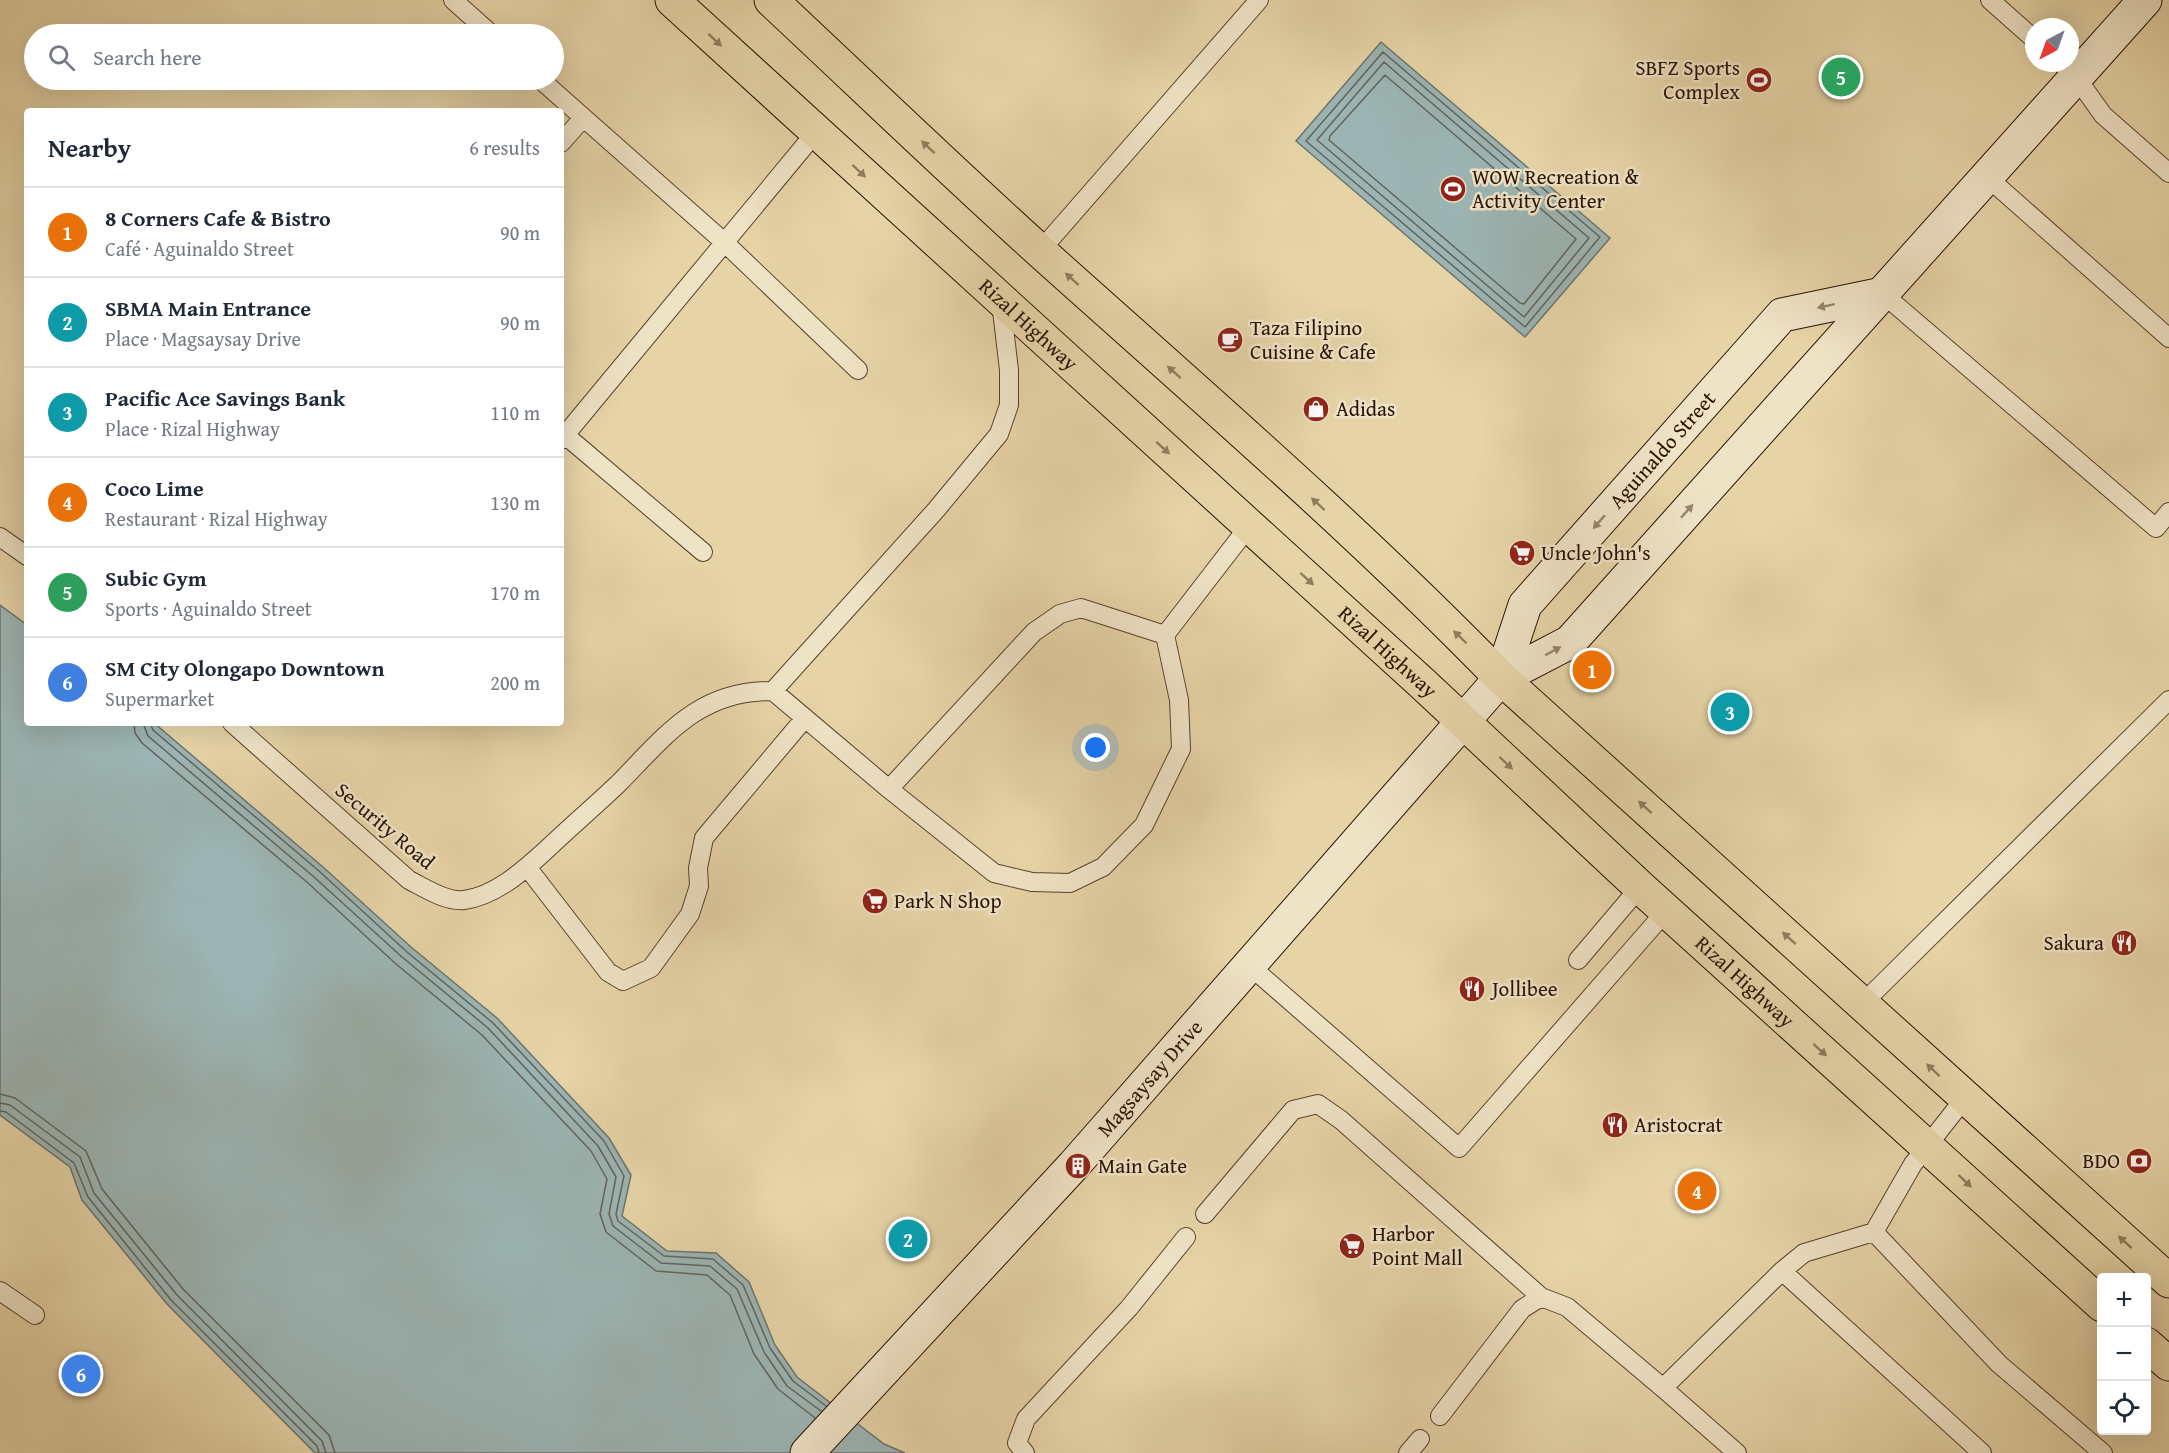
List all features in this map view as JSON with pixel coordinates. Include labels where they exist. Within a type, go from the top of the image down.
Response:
[{"type":"main road","name":"Rizal Highway","points":[[672,0],[1249,526],[1666,911],[2097,1300]]},
{"type":"main road","points":[[771,0],[1040,250],[1291,478],[1501,678],[1964,1099],[2169,1281]]},
{"type":"main road","points":[[2151,1348],[2169,1364]]},
{"type":"street","name":"Aguinaldo Street","points":[[2079,61],[2145,0]]},
{"type":"street","name":"Aguinaldo Street","points":[[1462,723],[1501,678],[1570,642],[1986,176],[2067,72]]},
{"type":"street","name":"Aguinaldo Street","points":[[1501,678],[1525,605],[1782,315],[1883,294]]},
{"type":"street","name":"Magsaysay Drive","points":[[807,1453],[1074,1165],[1462,723]]},
{"type":"lane","points":[[453,0],[480,24]]},
{"type":"lane","points":[[1040,250],[1259,0]]},
{"type":"lane","points":[[1990,0],[2025,31]]},
{"type":"lane","points":[[2071,72],[2103,115],[2169,172]]},
{"type":"lane","points":[[552,90],[724,242],[858,370]]},
{"type":"lane","points":[[564,140],[584,118]]},
{"type":"lane","points":[[564,436],[816,132]]},
{"type":"lane","points":[[1986,176],[2169,338]]},
{"type":"lane","points":[[1883,294],[2156,528],[2169,512]]},
{"type":"lane","points":[[1001,302],[1009,370],[1008,405],[999,434],[936,510],[773,691],[889,789],[994,873],[1032,882],[1070,883],[1102,867],[1144,825],[1181,749],[1179,700],[1165,635],[1249,526]]},
{"type":"lane","points":[[564,438],[703,552]]},
{"type":"lane","points":[[0,537],[24,554]]},
{"type":"lane","points":[[889,789],[1034,632],[1060,614],[1081,608],[1165,635]]},
{"type":"lane","name":"Security Road","points":[[235,726],[409,880],[436,894],[463,900],[492,891],[527,867],[617,784],[676,724],[698,708],[729,695],[749,690],[773,691]]},
{"type":"lane","points":[[1862,1004],[2169,700]]},
{"type":"lane","points":[[527,867],[608,972],[623,981],[638,976],[651,968],[690,914],[699,886],[698,868],[704,838],[805,718]]},
{"type":"lane","points":[[1578,960],[1640,887]]},
{"type":"lane","points":[[1250,966],[1459,1148],[1666,911]]},
{"type":"lane","points":[[1663,1388],[1782,1271],[1804,1253],[1874,1232],[1913,1164],[1964,1099]]},
{"type":"lane","points":[[1204,1214],[1293,1110],[1318,1104],[1341,1120],[1541,1297],[1567,1307],[1737,1453]]},
{"type":"lane","points":[[1874,1232],[1999,1364],[2103,1453]]},
{"type":"lane","points":[[1026,1453],[1017,1443],[1026,1419],[1129,1308],[1186,1237]]},
{"type":"lane","points":[[1782,1271],[1982,1453]]},
{"type":"lane","points":[[0,1291],[35,1315]]},
{"type":"lane","points":[[1440,1416],[1522,1309],[1541,1297]]},
{"type":"water","name":"WOW Recreation & Activity Center","points":[[1381,42],[1610,238],[1525,337],[1296,141]]},
{"type":"water","points":[[0,605],[24,623],[24,726],[158,726],[323,867],[411,947],[497,1018],[609,1138],[631,1175],[622,1216],[667,1251],[716,1253],[749,1282],[775,1345],[797,1377],[884,1444],[905,1453],[315,1453],[167,1304],[82,1200],[70,1167],[0,1115]]},
{"type":"place","name":"Subic Gym","points":[[1841,77]]},
{"type":"place","name":"SBFZ Sports Complex","points":[[1759,80]]},
{"type":"place","name":"WOW Recreation & Activity Center","points":[[1453,189]]},
{"type":"place","name":"Taza Filipino Cuisine & Cafe","points":[[1230,340]]},
{"type":"place","name":"Adidas","points":[[1316,409]]},
{"type":"place","name":"Uncle John's","points":[[1522,553]]},
{"type":"place","name":"8 Corners Cafe & Bistro","points":[[1592,670]]},
{"type":"place","name":"Pacific Ace Savings Bank","points":[[1730,712]]},
{"type":"place","name":"Park N Shop","points":[[875,901]]},
{"type":"place","name":"Sakura","points":[[2124,943]]},
{"type":"place","name":"Jollibee","points":[[1472,989]]},
{"type":"place","name":"Aristocrat","points":[[1615,1125]]},
{"type":"place","name":"BDO","points":[[2139,1161]]},
{"type":"place","name":"Main Gate","points":[[1078,1166]]},
{"type":"place","name":"Coco Lime","points":[[1697,1191]]},
{"type":"place","name":"SBMA Main Entrance","points":[[908,1239]]},
{"type":"place","name":"Harbor Point Mall","points":[[1352,1246]]},
{"type":"place","name":"SM City Olongapo Downtown","points":[[81,1374]]}]
